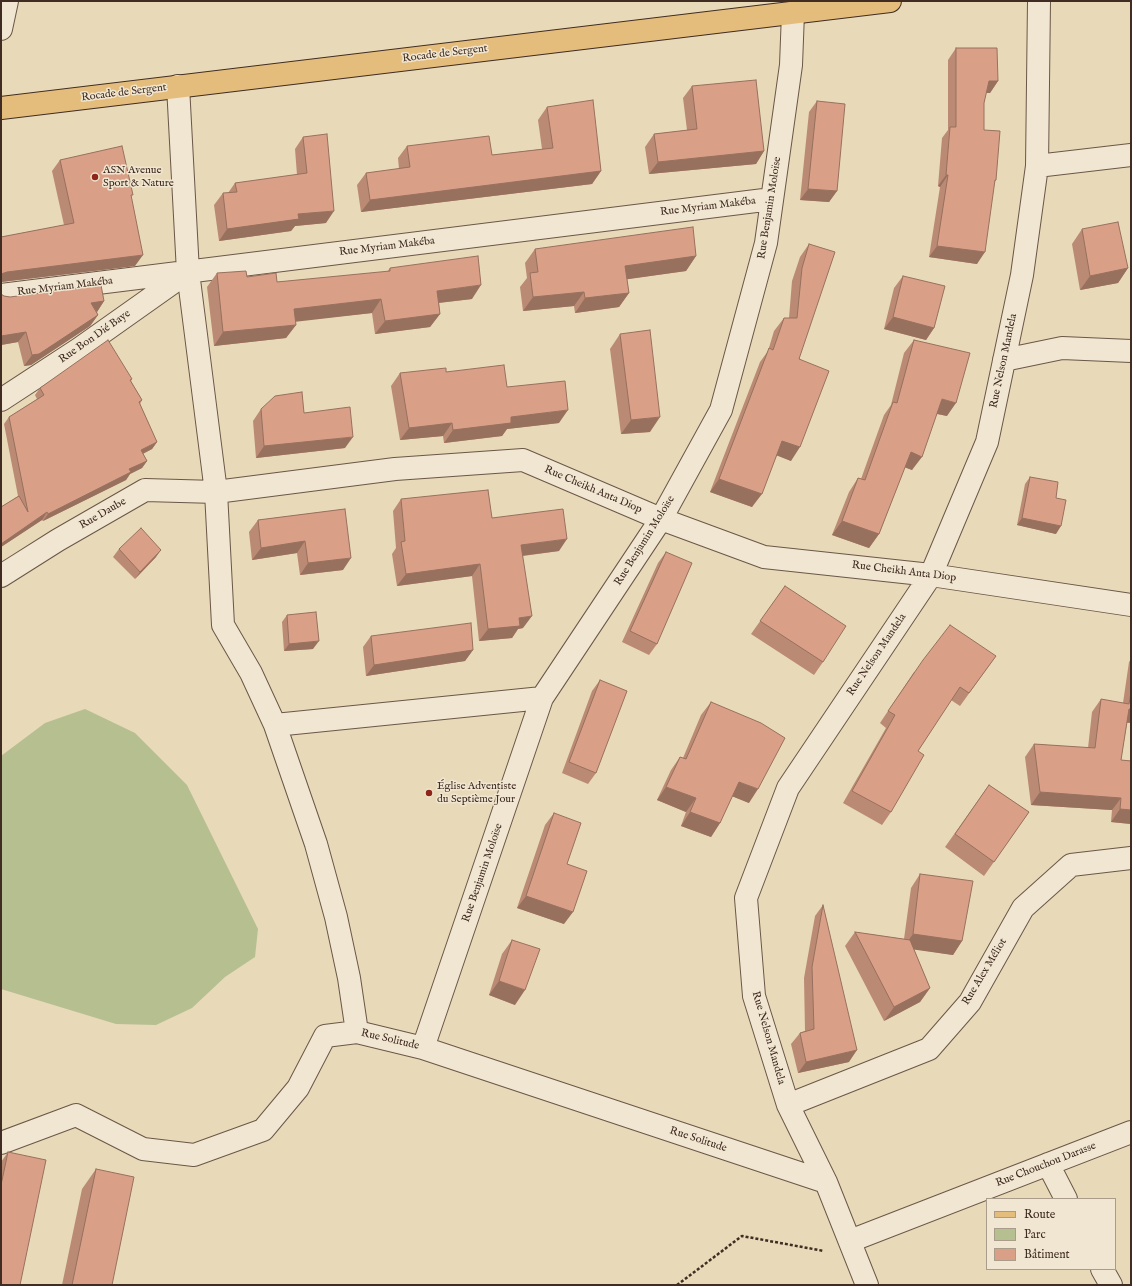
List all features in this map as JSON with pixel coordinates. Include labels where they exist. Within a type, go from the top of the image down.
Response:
[{"type":"main road","name":"Rocade de Sergent","points":[[1,108],[890,1]]},
{"type":"street","points":[[1,29],[7,1]]},
{"type":"street","name":"Rue Nelson Mandela","points":[[867,1285],[826,1182],[788,1105],[754,996],[746,898],[788,788],[931,575],[987,442],[1022,275],[1037,166],[1039,1]]},
{"type":"street","name":"Rue Benjamin Moloïse","points":[[423,1048],[542,698],[661,519],[721,410],[766,243],[791,64],[794,13]]},
{"type":"street","points":[[178,86],[188,272],[216,492],[223,625],[250,673],[275,725],[316,844],[336,917],[349,978],[357,1032]]},
{"type":"street","points":[[1037,166],[1131,155]]},
{"type":"street","name":"Rue Myriam Makéba","points":[[1,295],[772,199]]},
{"type":"street","name":"Rue Bon Dié Baye","points":[[1,400],[188,272]]},
{"type":"street","points":[[1004,360],[1062,348],[1131,351]]},
{"type":"street","name":"Rue Cheikh Anta Diop","points":[[216,492],[395,469],[523,460],[661,519],[764,557],[931,575],[1131,606]]},
{"type":"street","name":"Rue Daube","points":[[1,576],[58,540],[145,490],[216,492]]},
{"type":"street","points":[[275,725],[542,698]]},
{"type":"street","name":"Rue Alex Méliot","points":[[788,1105],[929,1049],[970,1002],[1023,908],[1071,865],[1131,858]]},
{"type":"street","name":"Rue Solitude","points":[[1,1143],[76,1115],[143,1149],[194,1155],[263,1130],[298,1088],[326,1036],[357,1032],[423,1048],[826,1182]]},
{"type":"street","name":"Rue Chouchou Darasse","points":[[853,1249],[1048,1164],[1131,1132]]},
{"type":"street","points":[[1048,1164],[1065,1198]]},
{"type":"street","points":[[1103,1270],[1111,1285]]},
{"type":"path","points":[[677,1285],[742,1236],[853,1249]]},
{"type":"green space","points":[[85,709],[135,733],[187,785],[258,929],[255,957],[225,977],[192,1008],[156,1025],[116,1024],[1,989],[1,756],[45,723]]},
{"type":"building","points":[[956,48],[997,48],[998,81],[989,81],[984,103],[984,130],[1000,131],[996,180],[985,252],[937,246],[948,175],[946,175],[950,127],[956,127]]},
{"type":"building","points":[[756,80],[764,151],[658,162],[654,134],[697,129],[692,86]]},
{"type":"building","points":[[593,100],[601,171],[370,200],[366,173],[410,167],[407,146],[489,136],[492,155],[553,148],[547,107]]},
{"type":"building","points":[[817,101],[845,104],[837,191],[808,189]]},
{"type":"building","points":[[327,134],[334,211],[298,214],[299,219],[227,229],[223,193],[237,192],[235,183],[307,173],[303,137]]},
{"type":"building","points":[[122,146],[133,195],[131,195],[143,255],[1,274],[1,237],[74,223],[60,160]]},
{"type":"building","points":[[1118,222],[1128,268],[1090,276],[1082,229]]},
{"type":"building","points":[[693,227],[696,256],[625,266],[629,293],[585,298],[584,292],[533,297],[530,273],[538,272],[535,249]]},
{"type":"building","points":[[809,244],[835,252],[799,359],[829,371],[800,447],[782,441],[762,494],[719,479],[769,348],[773,350],[784,318],[797,318],[802,268]]},
{"type":"building","points":[[478,256],[481,285],[437,291],[440,314],[385,321],[381,299],[294,309],[296,325],[223,332],[217,273],[246,271],[247,277],[276,273],[277,282],[390,271],[390,268]]},
{"type":"building","points":[[903,276],[945,286],[934,328],[893,317]]},
{"type":"building","points":[[101,285],[104,301],[91,303],[98,315],[39,354],[32,355],[26,332],[1,336],[1,294],[10,297]]},
{"type":"building","points":[[650,330],[660,417],[631,420],[620,334]]},
{"type":"building","points":[[108,340],[132,379],[130,380],[142,400],[139,402],[157,442],[141,450],[147,461],[129,469],[131,472],[48,514],[47,512],[1,544],[1,507],[19,496],[28,512],[9,417],[44,395],[40,388]]},
{"type":"building","points":[[914,340],[970,353],[956,403],[942,399],[922,457],[911,452],[879,534],[842,521],[858,478],[865,480],[893,402],[897,403]]},
{"type":"building","points":[[504,365],[507,387],[565,381],[568,410],[511,417],[511,423],[453,430],[452,423],[409,428],[400,373],[446,368],[446,372]]},
{"type":"building","points":[[302,392],[304,413],[350,407],[353,437],[264,446],[261,409],[275,396]]},
{"type":"building","points":[[1030,477],[1058,482],[1056,498],[1066,500],[1061,526],[1022,518]]},
{"type":"building","points":[[488,490],[492,518],[563,509],[567,539],[521,545],[532,616],[519,618],[520,626],[488,629],[480,564],[406,574],[401,542],[405,541],[401,499]]},
{"type":"building","points":[[345,509],[351,558],[308,563],[305,541],[261,548],[258,520]]},
{"type":"building","points":[[141,528],[161,550],[140,572],[119,549]]},
{"type":"building","points":[[666,552],[692,563],[657,644],[630,631]]},
{"type":"building","points":[[785,586],[846,626],[823,662],[760,621]]},
{"type":"building","points":[[316,612],[319,641],[289,644],[287,615]]},
{"type":"building","points":[[471,623],[473,650],[374,665],[371,636]]},
{"type":"building","points":[[950,625],[996,656],[969,693],[960,687],[918,751],[924,755],[891,812],[852,791],[895,715],[888,711],[923,660]]},
{"type":"building","points":[[600,680],[627,691],[596,773],[569,762]]},
{"type":"building","points":[[1131,693],[1131,709],[1129,709],[1121,760],[1131,761],[1131,810],[1120,809],[1121,798],[1040,792],[1034,744],[1095,748],[1101,699],[1129,704]]},
{"type":"building","points":[[711,702],[761,723],[785,738],[758,789],[739,782],[720,823],[690,812],[696,798],[666,787],[680,757],[686,759]]},
{"type":"building","points":[[989,785],[1029,812],[994,862],[955,834]]},
{"type":"building","points":[[554,813],[581,823],[567,864],[587,871],[573,912],[526,896]]},
{"type":"building","points":[[920,874],[973,881],[962,941],[913,934]]},
{"type":"building","points":[[823,905],[857,1050],[806,1062],[800,1033],[814,1029],[812,967]]},
{"type":"building","points":[[855,932],[910,940],[930,988],[894,1007]]},
{"type":"building","points":[[512,940],[540,949],[525,990],[499,981]]},
{"type":"building","points":[[8,1152],[46,1160],[20,1285],[1,1285],[1,1185]]},
{"type":"building","points":[[96,1169],[134,1177],[112,1285],[72,1285]]},
{"type":"place","name":"ASN Avenue Sport & Nature","points":[[95,177]]},
{"type":"place","name":"Église Adventiste du Septième Jour","points":[[429,793]]}]
